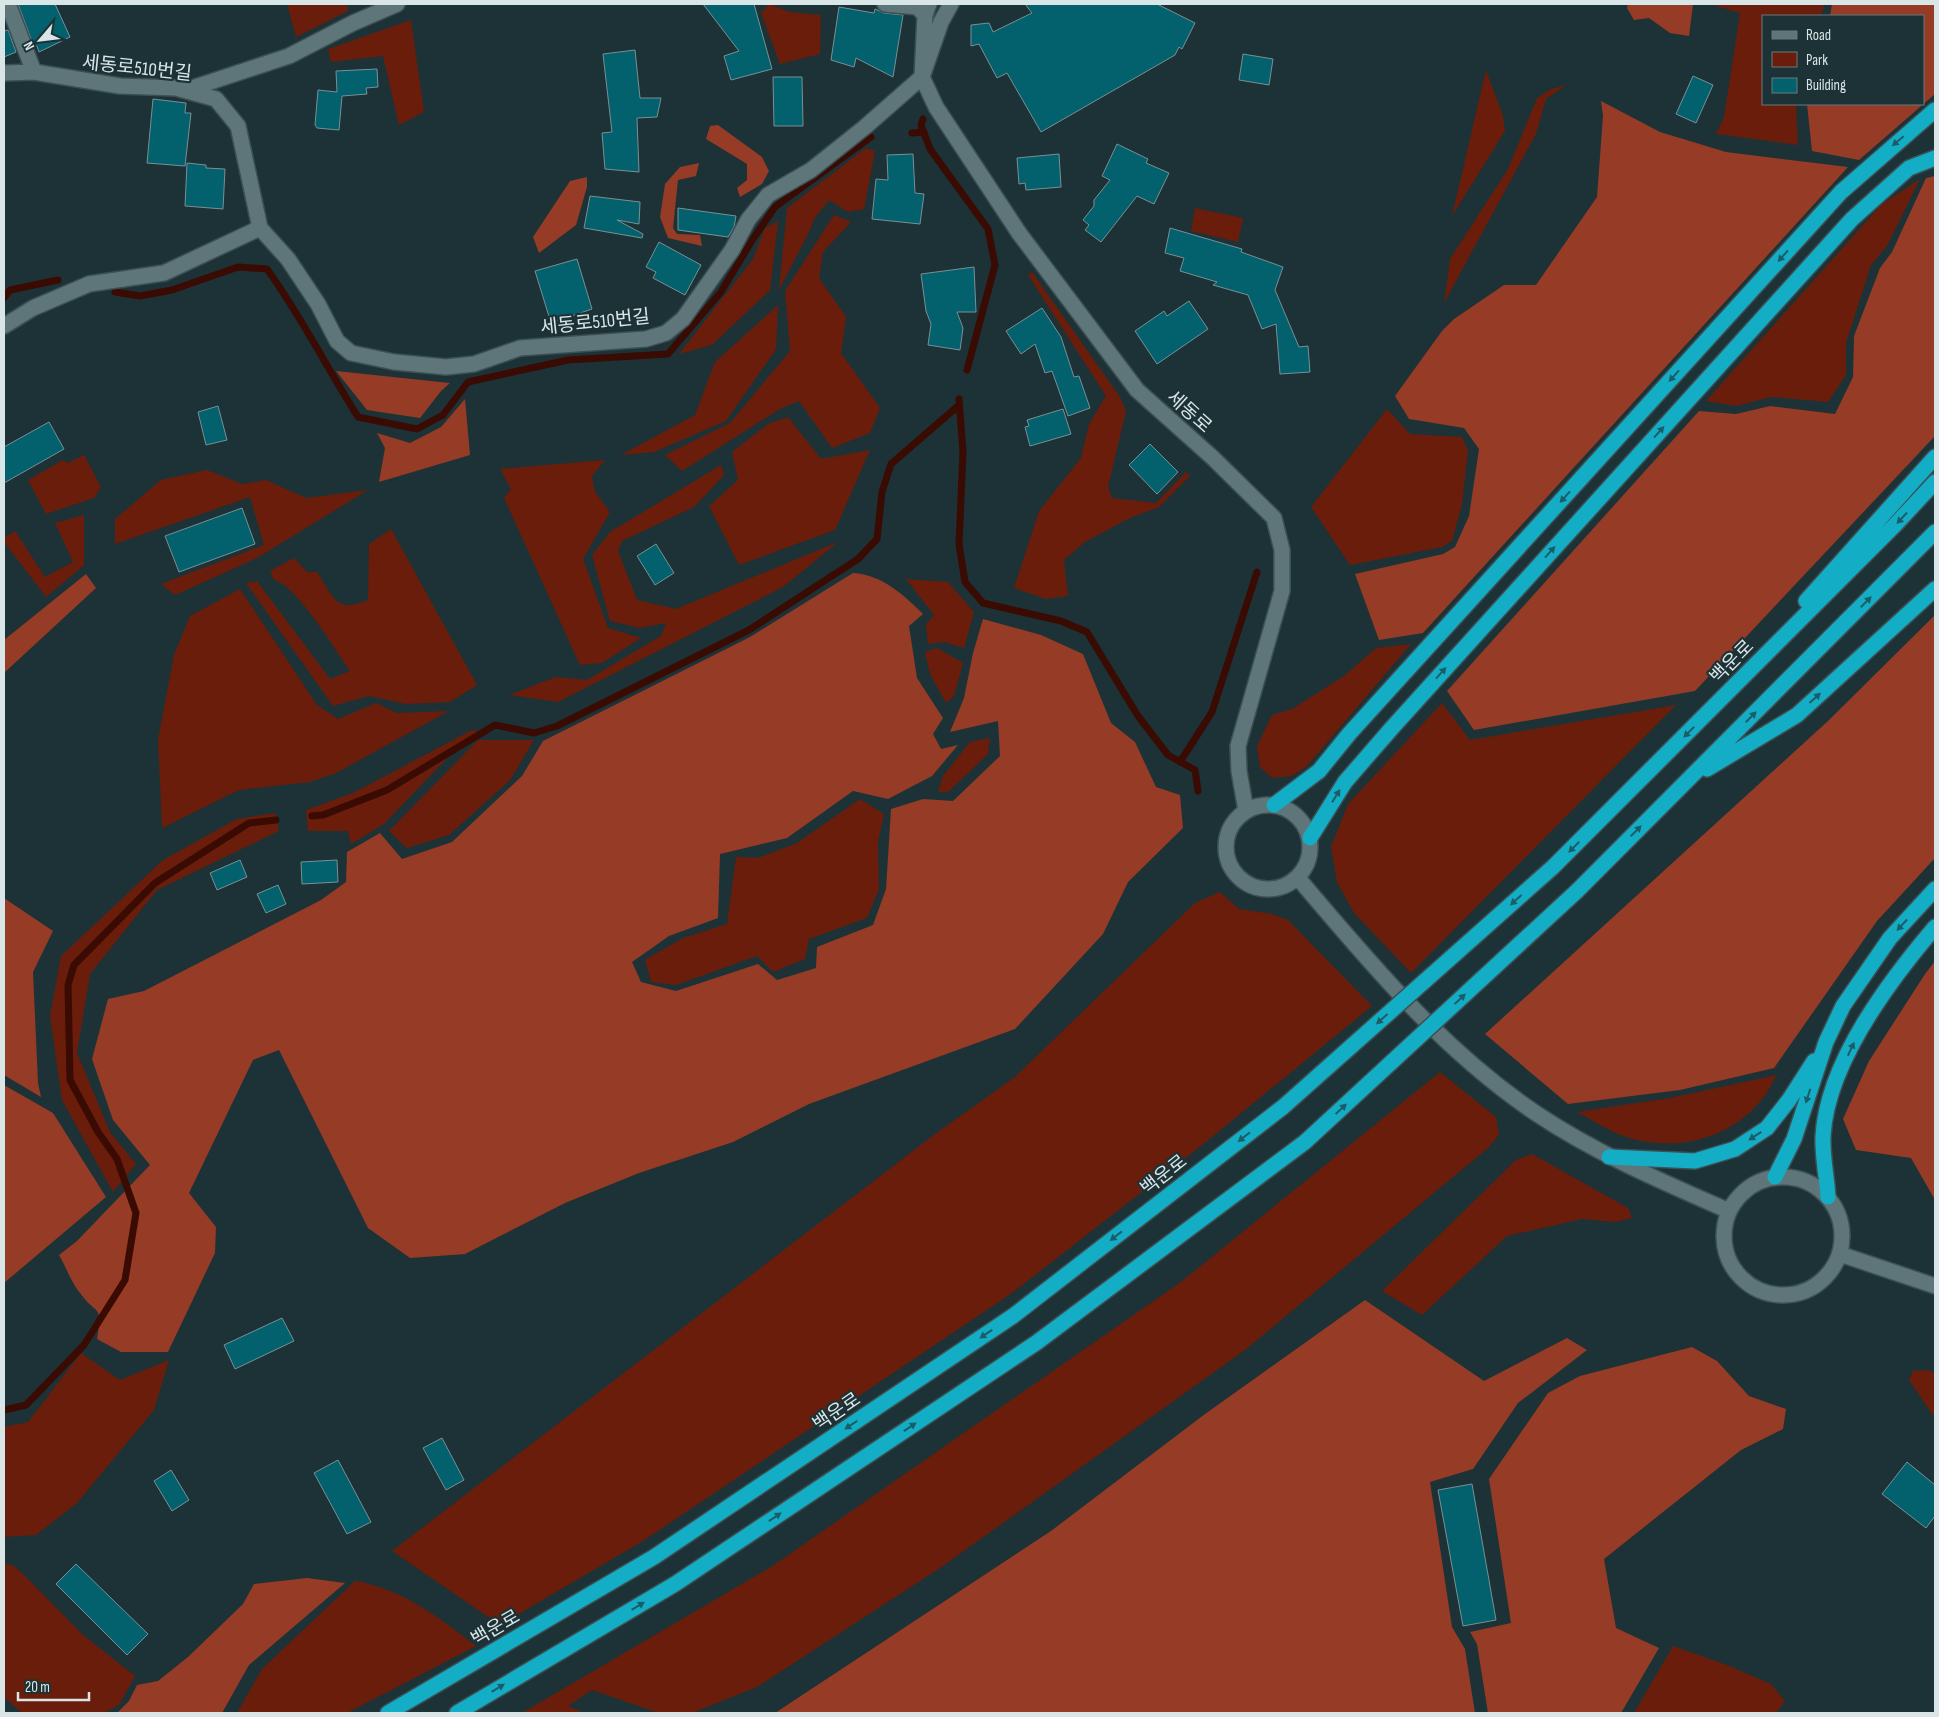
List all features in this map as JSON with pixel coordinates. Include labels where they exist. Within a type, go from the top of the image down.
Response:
[{"type":"highway","points":[[1274,805],[1318,771],[1349,734],[1841,192],[1935,110]]},
{"type":"highway","points":[[1310,838],[1345,782],[1379,742],[1852,219],[1909,168],[1935,158]]},
{"type":"highway","points":[[1711,709],[1935,457]]},
{"type":"highway","name":"백운로","points":[[388,1713],[654,1557],[1012,1316],[1283,1107],[1553,867],[1895,525],[1935,482]]},
{"type":"highway","points":[[456,1713],[675,1584],[1028,1349],[1305,1142],[1577,891],[1935,532]]},
{"type":"highway","points":[[1686,781],[1797,715],[1935,589]]},
{"type":"highway","points":[[1775,1177],[1794,1139],[1826,1042],[1843,1006],[1890,938],[1935,889]]},
{"type":"highway","points":[[1828,1197],[1823,1137],[1830,1094],[1862,1026],[1910,957],[1935,927]]},
{"type":"highway","points":[[1609,1157],[1695,1161],[1735,1149],[1767,1128],[1789,1100],[1826,1042]]},
{"type":"street","points":[[8,4],[34,72]]},
{"type":"street","points":[[186,90],[288,56],[352,23],[397,4]]},
{"type":"street","name":"세동로","points":[[885,4],[927,9],[922,77],[936,107],[1019,233],[1138,390],[1213,458],[1274,518],[1282,550],[1282,591],[1238,746],[1239,771],[1246,811]]},
{"type":"street","points":[[922,77],[941,22],[951,4]]},
{"type":"street","name":"세동로510번길","points":[[4,73],[34,72],[120,86],[186,90],[216,99],[238,126],[260,228],[288,259],[318,304],[337,341],[352,353],[394,362],[446,368],[474,364],[520,348],[646,339],[666,333],[683,319],[732,250],[748,220],[768,196],[811,170],[865,127],[922,77]]},
{"type":"street","points":[[4,326],[33,308],[88,284],[164,273],[260,228]]},
{"type":"street","points":[[1274,805],[1282,806],[1295,813],[1304,824],[1310,838],[1311,852],[1307,866],[1298,878],[1280,888],[1260,889],[1247,884],[1229,864],[1226,851],[1227,837],[1232,824],[1253,806],[1274,805]]},
{"type":"street","points":[[1298,878],[1387,983],[1465,1058],[1536,1114],[1609,1157],[1729,1211]]},
{"type":"street","points":[[1775,1177],[1795,1177],[1813,1185],[1828,1197],[1838,1215],[1843,1234],[1840,1254],[1831,1271],[1817,1285],[1800,1293],[1781,1296],[1762,1292],[1745,1282],[1732,1267],[1725,1249],[1724,1229],[1729,1211],[1740,1194],[1756,1183],[1775,1177]]},
{"type":"street","points":[[1840,1254],[1935,1286]]},
{"type":"green space","points":[[287,4],[347,4],[348,11],[296,37]]},
{"type":"green space","points":[[769,4],[790,12],[821,15],[820,54],[780,64],[761,13]]},
{"type":"green space","points":[[1710,4],[1822,4],[1824,6],[1821,15],[1762,15],[1762,105],[1796,105],[1798,145],[1716,134],[1724,117],[1740,13]]},
{"type":"green space","points":[[411,20],[424,112],[399,125],[383,56],[331,62],[328,49]]},
{"type":"green space","points":[[1486,70],[1503,116],[1505,131],[1452,216]]},
{"type":"green space","points":[[1566,85],[1546,99],[1536,134],[1444,303],[1450,259],[1508,169],[1537,98],[1551,89]]},
{"type":"green space","points":[[866,148],[875,151],[864,209],[848,212],[829,200],[814,219],[779,290],[787,208]]},
{"type":"green space","points":[[1920,179],[1887,246],[1871,265],[1846,343],[1846,375],[1828,402],[1771,397],[1736,406],[1706,401],[1881,205]]},
{"type":"green space","points":[[1195,208],[1243,218],[1238,242],[1191,231]]},
{"type":"green space","points":[[834,215],[851,222],[823,252],[819,278],[846,317],[841,353],[880,408],[870,433],[832,448],[799,401],[780,409],[682,471],[665,455],[730,423],[790,351],[785,291]]},
{"type":"green space","points":[[778,221],[770,290],[712,345],[679,354],[753,259],[765,228]]},
{"type":"green space","points":[[1032,272],[1120,397],[1126,411],[1108,487],[1112,498],[1156,503],[1186,472],[1190,476],[1159,507],[1130,518],[1085,542],[1064,560],[1068,596],[1046,599],[1014,588],[1039,511],[1081,458],[1089,424],[1106,396],[1028,275]]},
{"type":"green space","points":[[778,305],[776,349],[726,421],[654,452],[621,455],[695,415],[715,362]]},
{"type":"green space","points":[[1387,409],[1410,434],[1462,437],[1468,450],[1462,504],[1452,541],[1442,547],[1350,565],[1311,507]]},
{"type":"green space","points":[[788,417],[821,459],[870,450],[835,530],[739,565],[709,506],[738,480],[732,452],[768,424]]},
{"type":"green space","points":[[84,455],[101,487],[94,498],[46,514],[28,480],[63,460],[68,463]]},
{"type":"green space","points":[[605,460],[592,476],[595,492],[610,512],[583,559],[608,628],[641,638],[602,663],[580,665],[504,498],[511,489],[500,469]]},
{"type":"green space","points":[[721,465],[724,475],[694,507],[622,541],[618,551],[637,600],[676,609],[838,542],[783,587],[558,702],[509,695],[556,677],[587,680],[661,636],[666,623],[640,628],[610,621],[592,555],[610,532]]},
{"type":"green space","points":[[207,470],[242,484],[266,480],[306,498],[368,490],[257,558],[175,595],[161,584],[264,545],[250,497],[115,544],[115,519],[161,480]]},
{"type":"green space","points":[[84,515],[84,565],[46,597],[4,542],[4,538],[15,531],[45,577],[73,562],[55,523]]},
{"type":"green space","points":[[391,529],[477,685],[450,702],[406,704],[369,696],[333,706],[246,583],[257,581],[330,679],[350,671],[304,605],[283,584],[274,580],[270,571],[294,558],[307,572],[317,572],[336,601],[348,605],[357,604],[368,600],[369,544]]},
{"type":"green space","points":[[906,579],[948,582],[974,612],[964,648],[944,642],[928,644],[926,624],[934,615]]},
{"type":"green space","points":[[240,589],[317,705],[338,719],[376,703],[397,713],[449,711],[336,773],[310,782],[239,790],[162,828],[158,739],[174,655],[190,616]]},
{"type":"green space","points":[[1411,644],[1307,766],[1292,776],[1272,778],[1260,767],[1257,746],[1272,715],[1292,709],[1344,676],[1376,648]]},
{"type":"green space","points":[[937,648],[963,663],[954,696],[946,703],[930,674],[925,652]]},
{"type":"green space","points":[[1442,703],[1470,740],[1676,705],[1411,973],[1354,913],[1337,882],[1331,847],[1348,804]]},
{"type":"green space","points":[[472,730],[480,732],[452,753],[384,824],[351,844],[348,831],[308,831],[306,810],[353,793]]},
{"type":"green space","points":[[990,738],[988,754],[948,792],[938,792],[943,776],[970,742]]},
{"type":"green space","points":[[478,740],[534,740],[510,780],[449,835],[407,848],[389,831]]},
{"type":"green space","points":[[860,799],[884,814],[878,842],[879,889],[867,918],[809,939],[805,959],[773,972],[757,956],[676,985],[651,982],[645,960],[683,938],[727,924],[736,857],[758,858],[797,843]]},
{"type":"green space","points":[[275,813],[279,831],[157,890],[90,974],[77,1053],[110,1132],[136,1164],[113,1192],[62,1100],[50,1016],[61,956],[163,860],[237,819]]},
{"type":"green space","points":[[1220,892],[1239,909],[1272,914],[1288,920],[1372,1006],[1207,1141],[1012,1293],[643,1541],[500,1625],[392,1551],[935,1134],[1015,1077],[1195,903]]},
{"type":"green space","points":[[1440,1072],[1496,1117],[1499,1135],[1488,1148],[1245,1350],[940,1568],[757,1687],[692,1713],[659,1713],[592,1690],[568,1706],[584,1713],[522,1713],[771,1567],[1181,1282]]},
{"type":"green space","points":[[1777,1075],[1761,1101],[1744,1117],[1728,1128],[1711,1136],[1693,1141],[1656,1143],[1637,1140],[1613,1132],[1577,1112],[1670,1098]]},
{"type":"green space","points":[[1532,1154],[1628,1208],[1632,1218],[1615,1222],[1582,1219],[1507,1236],[1422,1315],[1382,1291],[1516,1160]]},
{"type":"green space","points":[[81,1353],[120,1380],[169,1360],[154,1410],[77,1503],[36,1535],[4,1537],[4,1427],[28,1422]]},
{"type":"green space","points":[[1927,1370],[1935,1373],[1935,1418],[1909,1380],[1913,1371]]},
{"type":"green space","points":[[4,1563],[14,1566],[83,1635],[135,1676],[119,1705],[104,1713],[22,1713],[4,1697]]},
{"type":"green space","points":[[355,1581],[388,1590],[404,1597],[434,1615],[476,1646],[347,1713],[237,1713],[262,1669]]},
{"type":"green space","points":[[1673,1646],[1727,1665],[1771,1684],[1785,1701],[1776,1713],[1634,1713]]},
{"type":"shaded area","points":[[1628,4],[1693,4],[1689,36],[1670,33],[1649,18],[1634,20],[1627,8]]},
{"type":"shaded area","points":[[1832,4],[1935,4],[1935,94],[1924,104],[1924,15],[1830,15]]},
{"type":"shaded area","points":[[1601,101],[1660,132],[1726,152],[1848,167],[1423,633],[1379,640],[1355,574],[1443,554],[1455,547],[1469,516],[1479,449],[1464,428],[1409,419],[1395,396],[1442,331],[1454,319],[1504,285],[1536,285],[1597,197],[1603,116]]},
{"type":"shaded area","points":[[1807,105],[1922,105],[1859,160],[1812,151]]},
{"type":"shaded area","points":[[718,125],[762,157],[769,171],[762,184],[740,197],[737,188],[747,180],[747,164],[706,139],[710,126]]},
{"type":"shaded area","points":[[699,163],[696,176],[678,180],[673,228],[677,234],[700,235],[702,246],[668,238],[660,217],[665,184],[680,167]]},
{"type":"shaded area","points":[[1935,176],[1935,436],[1695,691],[1474,730],[1447,691],[1699,411],[1736,414],[1770,406],[1835,414],[1853,377],[1854,336],[1880,268],[1892,252],[1926,178]]},
{"type":"shaded area","points":[[587,177],[587,187],[576,225],[539,253],[533,237],[570,181]]},
{"type":"shaded area","points":[[336,371],[450,383],[441,391],[420,418],[367,410]]},
{"type":"shaded area","points":[[465,399],[470,455],[379,482],[385,448],[377,433],[410,443],[441,427]]},
{"type":"shaded area","points":[[853,573],[873,577],[883,582],[908,599],[923,614],[909,626],[917,678],[943,718],[933,734],[941,749],[958,745],[932,776],[888,799],[853,791],[787,838],[720,854],[718,918],[669,936],[632,962],[641,982],[676,991],[758,964],[777,980],[816,968],[817,947],[873,925],[886,889],[891,809],[923,799],[953,801],[1000,756],[998,721],[950,732],[964,698],[973,653],[983,619],[1041,635],[1083,654],[1111,723],[1135,742],[1156,787],[1180,795],[1183,828],[1128,882],[1103,934],[1015,1029],[809,1104],[733,1142],[639,1173],[565,1203],[465,1254],[410,1258],[368,1228],[279,1050],[253,1060],[189,1193],[216,1227],[215,1253],[168,1352],[121,1352],[97,1339],[99,1315],[77,1289],[59,1255],[77,1241],[150,1165],[113,1120],[92,1059],[108,999],[144,991],[321,900],[346,882],[347,852],[380,833],[402,859],[452,842],[522,776],[543,741],[750,637]]},
{"type":"shaded area","points":[[86,574],[96,588],[4,673],[4,640]]},
{"type":"shaded area","points":[[1935,615],[1935,858],[1877,921],[1774,1068],[1680,1090],[1568,1104],[1485,1034],[1828,721]]},
{"type":"shaded area","points":[[4,898],[53,931],[33,972],[38,1083],[41,1097],[4,1075]]},
{"type":"shaded area","points":[[1935,961],[1935,1200],[1911,1158],[1856,1150],[1843,1119],[1869,1061]]},
{"type":"shaded area","points":[[4,1085],[53,1113],[106,1197],[4,1283]]},
{"type":"shaded area","points":[[1365,1300],[1484,1381],[1567,1338],[1587,1350],[1518,1403],[1473,1469],[1430,1482],[1452,1627],[1465,1649],[1475,1713],[775,1713],[1051,1531],[1205,1414]]},
{"type":"shaded area","points":[[1692,1347],[1717,1361],[1749,1396],[1786,1409],[1783,1429],[1741,1450],[1604,1559],[1616,1628],[1659,1648],[1621,1713],[1488,1713],[1477,1644],[1470,1632],[1511,1623],[1489,1479],[1548,1393],[1580,1376]]},
{"type":"shaded area","points":[[307,1578],[345,1583],[249,1665],[222,1713],[117,1713],[129,1701],[137,1685],[158,1681],[188,1657],[243,1604],[254,1584]]},
{"type":"building","points":[[18,4],[55,4],[70,37],[39,52],[37,46],[34,47]]},
{"type":"building","points":[[703,4],[754,4],[772,69],[731,80],[724,56],[739,51]]},
{"type":"building","points":[[1025,4],[1157,4],[1195,23],[1182,49],[1179,47],[1175,55],[1041,132],[1007,73],[997,78],[979,44],[971,46],[971,25],[989,23],[993,32],[1032,13]]},
{"type":"building","points":[[839,7],[874,13],[875,9],[884,13],[903,15],[893,77],[856,58],[854,67],[831,60]]},
{"type":"building","points":[[8,30],[16,52],[4,57],[4,31]]},
{"type":"building","points":[[635,50],[640,98],[661,98],[657,117],[637,118],[639,172],[605,169],[602,133],[612,132],[603,54]]},
{"type":"building","points":[[1243,54],[1273,59],[1269,85],[1239,80]]},
{"type":"building","points":[[377,69],[378,87],[366,88],[367,94],[342,96],[339,130],[317,128],[315,125],[318,90],[337,92],[336,71]]},
{"type":"building","points":[[1693,76],[1713,85],[1696,123],[1676,114]]},
{"type":"building","points":[[773,77],[802,77],[803,126],[774,126]]},
{"type":"building","points":[[153,99],[186,103],[185,113],[191,113],[185,166],[147,163]]},
{"type":"building","points":[[1117,144],[1148,159],[1146,163],[1169,173],[1154,204],[1137,196],[1101,242],[1085,230],[1089,225],[1083,220],[1094,206],[1094,200],[1110,180],[1102,176]]},
{"type":"building","points":[[913,154],[915,193],[924,194],[920,224],[872,219],[876,179],[888,180],[887,155]]},
{"type":"building","points":[[1059,154],[1061,187],[1026,190],[1025,183],[1019,184],[1017,158]]},
{"type":"building","points":[[187,163],[206,165],[206,168],[225,169],[223,209],[185,206]]},
{"type":"building","points":[[590,196],[640,202],[639,224],[617,220],[643,234],[642,238],[584,228]]},
{"type":"building","points":[[678,208],[736,216],[734,227],[728,237],[678,230]]},
{"type":"building","points":[[1170,228],[1242,249],[1241,252],[1283,267],[1275,290],[1299,347],[1308,346],[1310,372],[1280,374],[1276,324],[1262,329],[1248,295],[1213,285],[1217,282],[1180,271],[1184,258],[1165,253]]},
{"type":"building","points":[[659,242],[701,265],[685,295],[653,278],[656,272],[646,267]]},
{"type":"building","points":[[577,259],[592,309],[551,323],[535,271]]},
{"type":"building","points":[[974,267],[976,312],[957,312],[963,328],[960,350],[928,345],[931,324],[926,311],[921,274]]},
{"type":"building","points":[[1189,301],[1208,329],[1157,364],[1135,331],[1164,311],[1167,316]]},
{"type":"building","points":[[1042,308],[1061,337],[1074,377],[1079,376],[1090,408],[1068,416],[1052,371],[1045,373],[1035,344],[1021,354],[1006,331]]},
{"type":"building","points":[[218,406],[227,440],[206,445],[198,412]]},
{"type":"building","points":[[1063,409],[1071,434],[1030,446],[1025,427],[1029,426],[1027,420]]},
{"type":"building","points":[[49,422],[64,449],[4,483],[4,447]]},
{"type":"building","points":[[1150,444],[1178,472],[1157,494],[1129,465]]},
{"type":"building","points":[[242,508],[255,544],[179,572],[165,536]]},
{"type":"building","points":[[656,544],[674,573],[655,585],[637,556]]},
{"type":"building","points":[[240,860],[247,877],[217,890],[210,873]]},
{"type":"building","points":[[337,860],[338,882],[302,884],[301,862]]},
{"type":"building","points":[[278,885],[286,904],[266,913],[257,894]]},
{"type":"building","points":[[282,1318],[294,1341],[235,1369],[224,1345]]},
{"type":"building","points":[[442,1438],[464,1480],[446,1490],[423,1448]]},
{"type":"building","points":[[338,1460],[371,1522],[347,1534],[314,1473]]},
{"type":"building","points":[[1907,1462],[1935,1485],[1935,1516],[1926,1528],[1882,1494]]},
{"type":"building","points":[[171,1470],[189,1500],[172,1511],[154,1481]]},
{"type":"building","points":[[1472,1484],[1496,1620],[1463,1626],[1438,1490]]},
{"type":"building","points":[[76,1564],[148,1634],[127,1655],[56,1584]]},
{"type":"waterway","points":[[923,119],[921,125],[930,149],[988,229],[995,265],[967,370]]},
{"type":"waterway","points":[[912,133],[924,132]]},
{"type":"waterway","points":[[115,292],[140,296],[172,290],[238,267],[267,269],[291,305],[358,417],[417,429],[443,415],[468,382],[568,360],[668,354],[721,292],[775,207],[871,137]]},
{"type":"waterway","points":[[4,298],[10,290],[58,280]]},
{"type":"waterway","points":[[959,399],[963,452],[959,544],[965,582],[983,603],[1061,621],[1087,632],[1138,716],[1168,755],[1195,770],[1198,791]]},
{"type":"waterway","points":[[312,816],[323,815],[387,790],[495,725],[534,733],[557,726],[749,630],[858,559],[877,539],[882,492],[891,464],[958,406]]},
{"type":"waterway","points":[[1180,762],[1212,712],[1257,572]]},
{"type":"waterway","points":[[4,1410],[26,1405],[84,1345],[125,1280],[136,1213],[117,1159],[98,1132],[70,1080],[68,985],[74,965],[155,883],[249,823],[276,820]]}]
